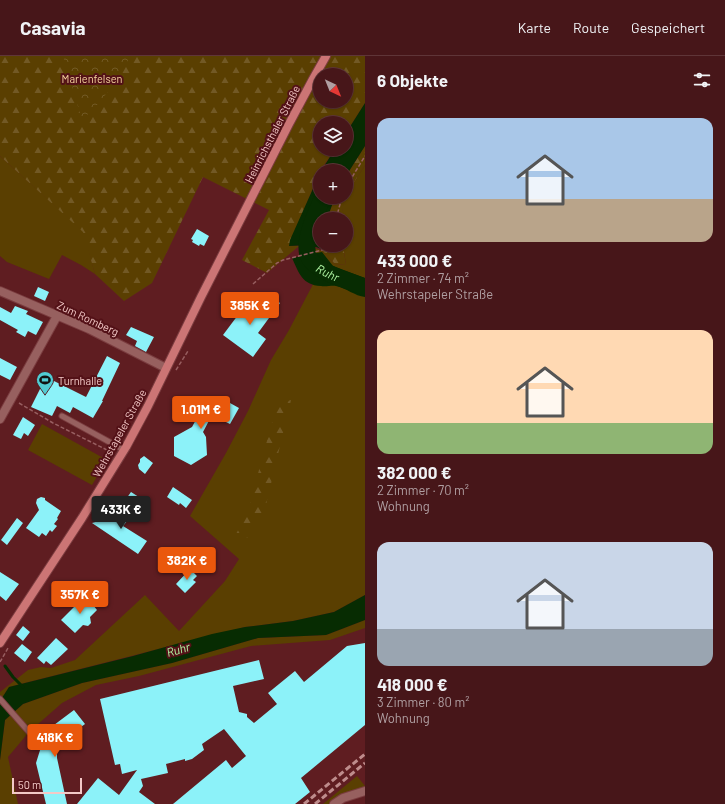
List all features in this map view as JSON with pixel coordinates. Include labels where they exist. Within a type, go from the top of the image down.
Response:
[{"type":"main road","name":"Heinrichsthaler Straße","points":[[238,224],[312,78],[326,56]]},
{"type":"main road","name":"Wehrstapeler Straße","points":[[0,643],[86,512],[120,449],[148,406],[238,224]]},
{"type":"street","name":"Zum Romberg","points":[[0,291],[88,329],[166,368]]},
{"type":"street","points":[[0,419],[57,316]]},
{"type":"street","points":[[334,804],[343,798],[365,791]]},
{"type":"lane","points":[[62,416],[120,449]]},
{"type":"lane","points":[[0,699],[29,732]]},
{"type":"path","points":[[353,176],[365,156]]},
{"type":"path","points":[[253,284],[277,263],[314,252]]},
{"type":"path","points":[[11,399],[113,453],[120,449]]},
{"type":"green space","points":[[0,56],[365,56],[365,103],[353,122],[353,116],[313,116],[313,156],[330,156],[325,164],[313,164],[313,188],[289,246],[299,246],[267,273],[242,260],[269,210],[203,177],[152,283],[124,301],[95,274],[83,232],[0,156]]},
{"type":"green space","name":"Marienfelsen","points":[[63,56],[130,56],[119,78],[98,104],[82,120]]},
{"type":"green space","points":[[365,146],[365,165],[353,184],[353,165]]},
{"type":"green space","points":[[0,156],[84,232],[95,274],[62,255],[49,279],[7,262],[0,256]]},
{"type":"green space","points":[[365,165],[365,595],[334,612],[293,621],[245,627],[9,687],[0,701],[0,692],[28,670],[41,667],[51,668],[75,660],[145,595],[179,631],[225,581],[239,559],[190,516],[226,453],[248,411],[271,360],[289,330],[321,269],[313,252],[324,252],[335,264],[346,265],[344,252],[353,252],[353,212],[342,212],[343,204],[353,204],[353,184]]},
{"type":"green space","points":[[332,204],[344,204],[342,212],[330,212]]},
{"type":"green space","points":[[324,252],[344,252],[346,265],[335,264]]},
{"type":"green space","points":[[291,400],[264,513],[248,538],[236,534],[247,514],[277,404]]},
{"type":"green space","points":[[42,424],[107,460],[92,485],[28,450]]},
{"type":"green space","points":[[365,620],[365,628],[330,640],[251,646],[139,676],[96,685],[62,703],[29,732],[8,757],[18,804],[0,804],[0,760],[5,720],[23,704],[82,683],[172,663],[258,638],[326,635]]},
{"type":"green space","points":[[357,776],[365,788],[331,804],[323,804]]},
{"type":"water","points":[[365,103],[365,146],[353,165],[325,164],[331,156],[353,156],[353,122]]},
{"type":"water","points":[[313,189],[313,204],[332,204],[330,212],[313,212],[313,246],[289,246],[290,240]]},
{"type":"water","points":[[322,252],[333,266],[365,278],[365,297],[336,286],[315,285],[305,281],[292,258]]},
{"type":"water","points":[[365,595],[365,620],[326,635],[258,638],[172,663],[82,683],[23,704],[5,720],[0,760],[0,701],[9,687],[133,656],[212,634],[245,627],[293,621],[334,612]]},
{"type":"building","points":[[197,229],[209,236],[204,246],[200,244],[199,246],[192,242],[193,240],[191,239]]},
{"type":"building","points":[[38,287],[49,292],[45,301],[34,296]]},
{"type":"building","points":[[273,298],[280,303],[258,333],[266,339],[253,357],[223,335],[250,299],[265,310]]},
{"type":"building","points":[[15,306],[28,311],[26,314],[43,322],[36,335],[28,331],[25,337],[16,332],[18,330],[0,320],[0,307],[11,313]]},
{"type":"building","points":[[131,327],[154,337],[146,352],[135,346],[137,341],[126,335]]},
{"type":"building","points":[[107,356],[120,363],[103,401],[93,418],[73,407],[70,413],[57,406],[52,416],[31,407],[46,377],[86,397]]},
{"type":"building","points":[[0,358],[17,367],[10,380],[0,375]]},
{"type":"building","points":[[201,396],[217,405],[221,398],[239,408],[230,424],[212,415],[203,432],[206,437],[207,455],[191,465],[174,456],[174,437],[192,427],[198,416],[192,413]]},
{"type":"building","points":[[23,417],[35,425],[28,436],[24,433],[21,439],[13,435]]},
{"type":"building","points":[[144,456],[153,463],[145,474],[139,469],[138,465],[140,459]]},
{"type":"building","points":[[173,487],[192,500],[186,508],[180,503],[179,505],[167,497]]},
{"type":"building","points":[[131,492],[142,499],[137,506],[126,499]]},
{"type":"building","points":[[41,497],[45,498],[45,500],[61,511],[54,524],[57,526],[52,532],[50,530],[46,536],[42,533],[39,537],[26,528],[39,510],[36,503],[37,499]]},
{"type":"building","points":[[110,507],[126,517],[128,520],[123,526],[147,541],[138,554],[92,523],[106,519],[104,515]]},
{"type":"building","points":[[17,518],[23,523],[7,545],[1,540]]},
{"type":"building","points":[[190,569],[197,576],[193,580],[196,582],[185,593],[176,584]]},
{"type":"building","points":[[0,572],[19,584],[6,601],[0,596]]},
{"type":"building","points":[[84,597],[88,601],[94,600],[93,605],[97,610],[90,617],[91,623],[88,626],[83,625],[75,633],[61,620]]},
{"type":"building","points":[[23,626],[30,632],[23,641],[16,635]]},
{"type":"building","points":[[56,638],[68,649],[51,665],[46,661],[44,664],[37,658]]},
{"type":"building","points":[[365,643],[365,725],[301,778],[310,792],[295,804],[173,804],[226,760],[232,768],[246,756],[224,729],[202,744],[204,750],[192,759],[185,761],[185,759],[166,764],[168,773],[141,779],[143,786],[139,792],[155,804],[77,804],[98,778],[119,795],[137,770],[122,774],[120,764],[115,765],[100,699],[259,660],[264,679],[233,686],[239,712],[247,714],[247,717],[254,723],[277,704],[268,693],[295,671],[304,682],[347,646]]},
{"type":"building","points":[[22,644],[32,652],[25,662],[14,653]]},
{"type":"building","points":[[74,710],[85,724],[57,745],[57,758],[67,804],[46,804],[36,763],[46,731]]},
{"type":"waterway","name":"Ruhr","points":[[320,204],[310,228],[308,237],[307,253],[310,259],[314,264],[327,272],[365,287]]},
{"type":"waterway","points":[[5,666],[23,687]]},
{"type":"railway","points":[[304,804],[365,754]]},
{"type":"railway","points":[[315,804],[365,763]]},
{"type":"place","name":"Turnhalle","points":[[45,395]]}]
